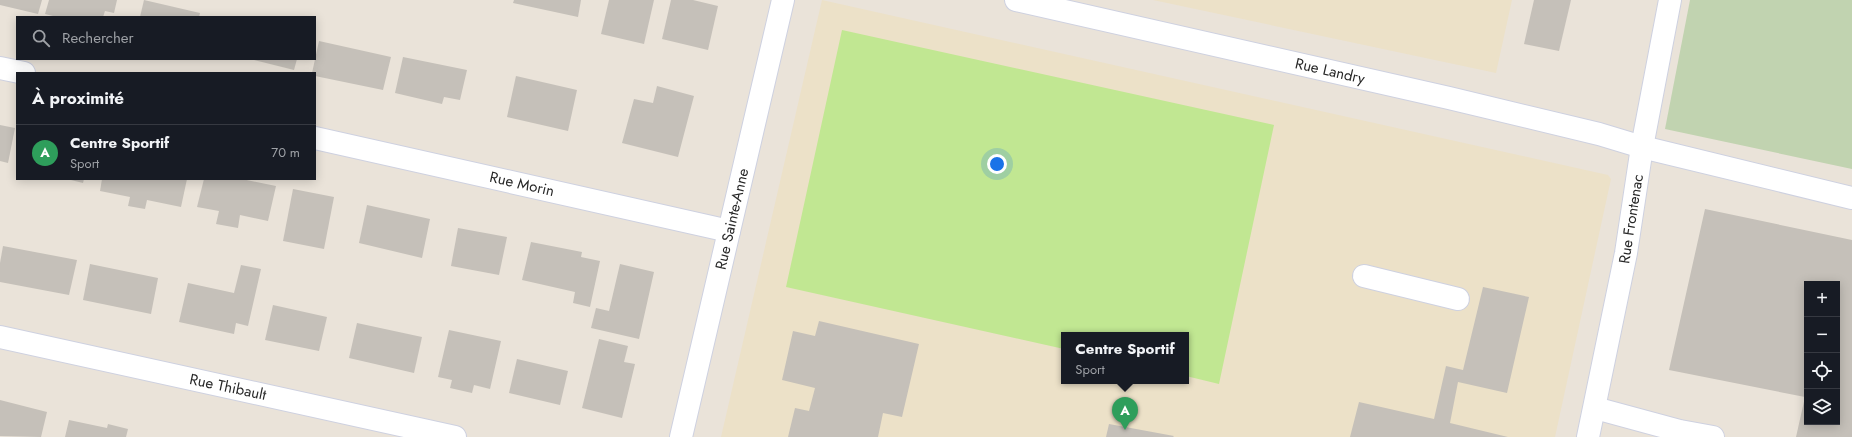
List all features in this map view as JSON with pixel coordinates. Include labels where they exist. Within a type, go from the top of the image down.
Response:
[{"type":"street","name":"Rue Sainte-Anne","points":[[681,437],[783,0]]},
{"type":"street","name":"Rue Landry","points":[[1016,0],[1449,98],[1852,198]]},
{"type":"street","name":"Rue Frontenac","points":[[1588,437],[1626,253],[1642,147],[1670,0]]},
{"type":"street","points":[[0,68],[19,72]]},
{"type":"street","name":"Rue Morin","points":[[316,138],[729,231]]},
{"type":"street","points":[[1364,276],[1458,299]]},
{"type":"street","name":"Rue Thibault","points":[[0,337],[455,437]]},
{"type":"street","points":[[1595,408],[1680,431],[1713,437]]},
{"type":"shaded area","points":[[822,0],[1608,175],[1611,179],[1555,437],[721,437]]},
{"type":"shaded area","points":[[1153,0],[1512,0],[1496,73]]},
{"type":"green space","points":[[1690,0],[1852,0],[1852,169],[1665,129]]},
{"type":"green space","points":[[842,30],[1274,125],[1219,384],[1189,377],[1189,332],[1061,332],[1061,348],[786,287]]},
{"type":"building","points":[[0,0],[42,0],[38,14],[0,5]]},
{"type":"building","points":[[49,0],[117,0],[114,13],[105,11],[103,16],[53,16],[45,14]]},
{"type":"building","points":[[144,0],[200,13],[199,16],[140,16]]},
{"type":"building","points":[[514,0],[581,0],[578,17],[513,3]]},
{"type":"building","points":[[609,0],[654,0],[644,44],[601,34]]},
{"type":"building","points":[[671,0],[693,0],[718,6],[708,50],[662,39]]},
{"type":"building","points":[[1534,0],[1571,0],[1559,51],[1524,44]]},
{"type":"building","points":[[319,41],[391,57],[383,90],[316,76],[316,72],[312,72]]},
{"type":"building","points":[[403,57],[467,70],[460,100],[444,97],[442,104],[395,93]]},
{"type":"building","points":[[254,60],[297,60],[294,70]]},
{"type":"building","points":[[516,76],[577,90],[568,131],[507,117]]},
{"type":"building","points":[[657,86],[694,96],[678,157],[622,143],[634,99],[653,103]]},
{"type":"building","points":[[0,125],[15,128],[8,163],[0,161]]},
{"type":"building","points":[[71,180],[84,180],[83,183]]},
{"type":"building","points":[[102,180],[187,180],[181,207],[147,200],[145,209],[128,206],[130,197],[100,191]]},
{"type":"building","points":[[204,180],[247,180],[276,186],[268,221],[240,215],[238,228],[216,224],[219,211],[197,207]]},
{"type":"building","points":[[293,189],[334,197],[324,249],[283,241]]},
{"type":"building","points":[[367,205],[430,219],[422,258],[359,243]]},
{"type":"building","points":[[1705,209],[1852,240],[1852,437],[1796,437],[1804,401],[1804,425],[1840,425],[1840,281],[1804,281],[1804,397],[1669,370]]},
{"type":"building","points":[[458,228],[507,237],[499,275],[451,266]]},
{"type":"building","points":[[531,242],[582,252],[581,257],[600,261],[590,307],[573,303],[575,292],[522,280]]},
{"type":"building","points":[[3,246],[77,260],[69,295],[0,282],[0,263]]},
{"type":"building","points":[[90,264],[158,278],[151,314],[83,300]]},
{"type":"building","points":[[620,264],[654,272],[639,339],[591,328],[596,308],[609,311]]},
{"type":"building","points":[[241,265],[261,269],[248,326],[236,323],[234,334],[179,322],[188,283],[234,293]]},
{"type":"building","points":[[1483,287],[1529,297],[1507,393],[1458,382],[1450,423],[1508,437],[1350,437],[1359,402],[1434,419],[1446,366],[1463,370]]},
{"type":"building","points":[[273,305],[327,317],[319,351],[265,340]]},
{"type":"building","points":[[819,321],[919,344],[902,417],[883,413],[878,437],[788,437],[795,408],[809,411],[815,388],[782,380],[793,331],[815,336]]},
{"type":"building","points":[[357,323],[422,337],[414,373],[349,358]]},
{"type":"building","points":[[449,330],[501,341],[490,389],[474,385],[472,393],[450,388],[452,380],[438,377]]},
{"type":"building","points":[[599,339],[628,346],[624,362],[635,364],[622,418],[582,408]]},
{"type":"building","points":[[517,359],[568,371],[560,405],[509,393]]},
{"type":"building","points":[[0,400],[47,412],[41,437],[0,436]]},
{"type":"building","points":[[69,420],[107,428],[108,424],[128,429],[126,437],[65,437]]},
{"type":"building","points":[[1109,424],[1174,436],[1106,437]]},
{"type":"place","name":"Centre Sportif","points":[[1125,430]]}]
